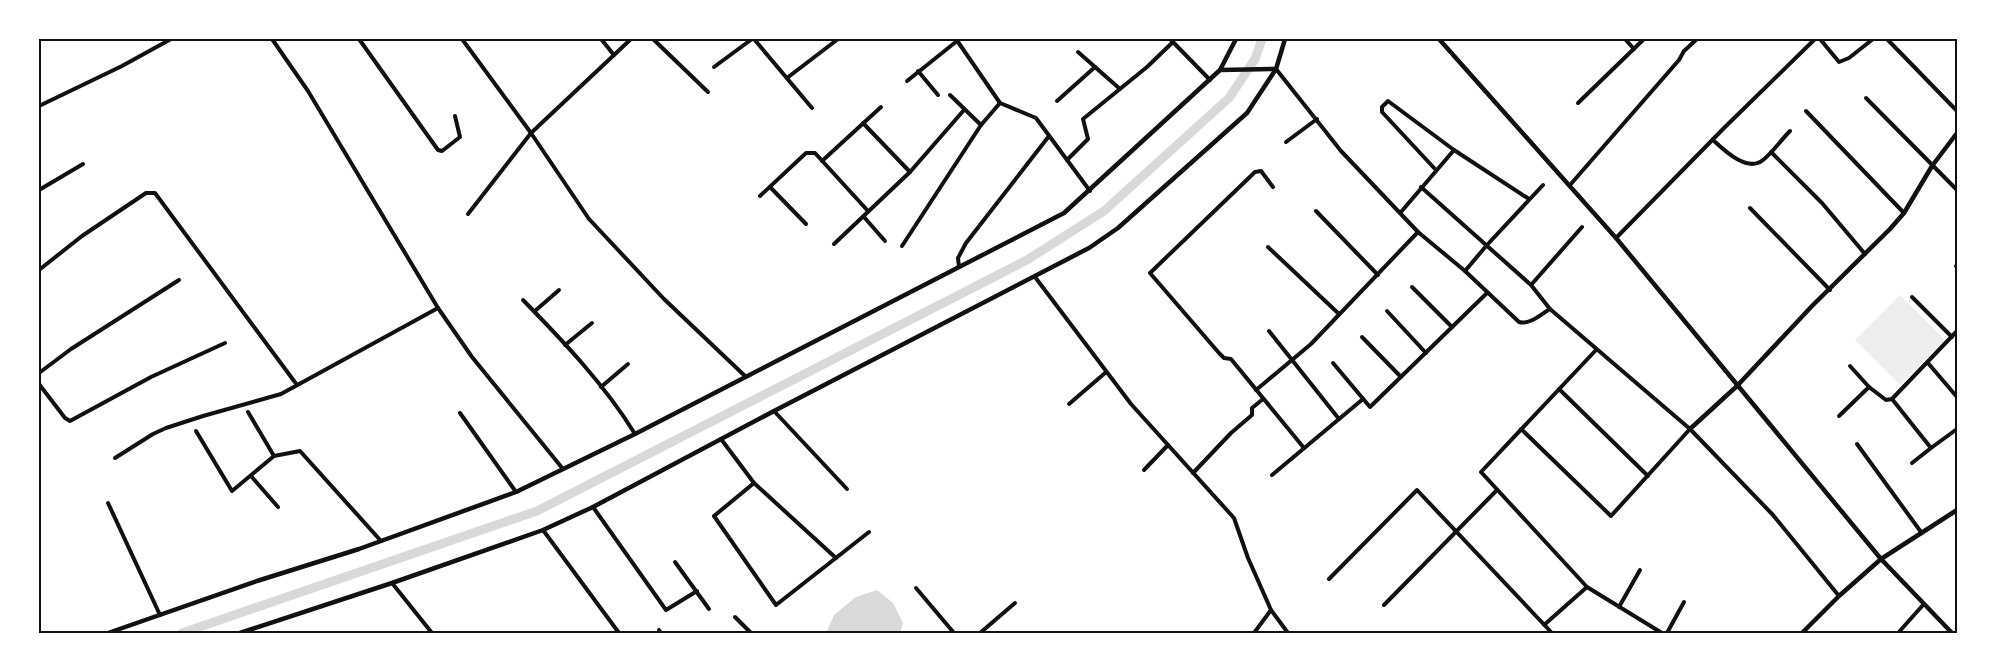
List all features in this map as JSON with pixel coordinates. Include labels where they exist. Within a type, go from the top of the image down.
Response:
[{"type":"street","points":[[39,106],[122,66],[171,39]]},
{"type":"street","points":[[272,39],[308,91],[438,308],[472,357],[563,469]]},
{"type":"street","points":[[359,39],[438,150],[442,151],[460,137],[455,116]]},
{"type":"street","points":[[462,39],[531,133],[589,219],[664,299],[745,376]]},
{"type":"street","points":[[601,39],[614,54]]},
{"type":"street","points":[[468,214],[531,133],[631,39]]},
{"type":"street","points":[[653,39],[708,92]]},
{"type":"street","points":[[714,68],[753,39],[812,108]]},
{"type":"street","points":[[787,78],[838,39]]},
{"type":"street","points":[[108,633],[381,541],[516,492],[635,434],[1064,213],[1220,70],[1236,39]]},
{"type":"street","points":[[240,633],[392,583],[543,530],[593,507],[1089,248],[1118,228],[1247,113],[1276,69],[1286,39]]},
{"type":"street","points":[[1440,39],[1616,238],[1881,559],[1923,605],[1952,633]]},
{"type":"street","points":[[1625,39],[1634,49]]},
{"type":"street","points":[[1578,104],[1644,39]]},
{"type":"street","points":[[1570,185],[1679,60],[1684,51],[1697,39]]},
{"type":"street","points":[[1616,238],[1815,39]]},
{"type":"street","points":[[1820,39],[1839,62],[1849,58],[1873,39]]},
{"type":"street","points":[[1887,39],[1957,111]]},
{"type":"street","points":[[907,80],[957,40],[1000,103],[1036,118],[1090,191]]},
{"type":"street","points":[[1067,160],[1088,139],[1083,119],[1147,67],[1171,41],[1210,80]]},
{"type":"street","points":[[1078,52],[1120,89]]},
{"type":"street","points":[[1057,101],[1095,67]]},
{"type":"street","points":[[1220,70],[1276,69]]},
{"type":"street","points":[[1276,69],[1341,151],[1418,232],[1465,271],[1519,322],[1524,323],[1550,308]]},
{"type":"street","points":[[918,71],[938,94]]},
{"type":"street","points":[[950,95],[982,125]]},
{"type":"street","points":[[1866,98],[1957,190]]},
{"type":"street","points":[[1435,169],[1382,112],[1383,104],[1388,101],[1454,150],[1529,200]]},
{"type":"street","points":[[902,246],[982,125],[1000,103]]},
{"type":"street","points":[[822,160],[881,107]]},
{"type":"street","points":[[834,244],[910,172],[964,110]]},
{"type":"street","points":[[1806,111],[1904,213]]},
{"type":"street","points":[[1286,142],[1316,119]]},
{"type":"street","points":[[863,123],[910,172]]},
{"type":"street","points":[[1713,140],[1732,156],[1749,162],[1759,162],[1790,131]]},
{"type":"street","points":[[1521,429],[1611,516],[1690,428],[1738,386],[1812,306],[1830,290],[1904,213],[1932,166],[1957,133]]},
{"type":"street","points":[[960,267],[958,258],[966,243],[1049,136]]},
{"type":"street","points":[[1401,212],[1435,169],[1454,150]]},
{"type":"street","points":[[760,196],[806,153],[815,152],[868,211]]},
{"type":"street","points":[[1771,152],[1822,203],[1864,254]]},
{"type":"street","points":[[39,190],[83,164]]},
{"type":"street","points":[[1273,187],[1261,171],[1255,172],[1150,273],[1219,353],[1224,358],[1231,358],[1304,448]]},
{"type":"street","points":[[1465,271],[1542,185]]},
{"type":"street","points":[[770,187],[806,224]]},
{"type":"street","points":[[1421,187],[1531,285],[1550,308],[1596,350],[1690,428],[1773,515],[1839,596]]},
{"type":"street","points":[[39,270],[82,236],[146,193],[154,193],[297,385]]},
{"type":"street","points":[[1750,208],[1830,290]]},
{"type":"street","points":[[1316,212],[1378,275]]},
{"type":"street","points":[[864,217],[885,241]]},
{"type":"street","points":[[1531,285],[1582,227]]},
{"type":"street","points":[[1256,390],[1311,344],[1418,232]]},
{"type":"street","points":[[1268,247],[1339,314]]},
{"type":"street","points":[[1035,277],[1106,373],[1234,518],[1248,558],[1271,610],[1288,633]]},
{"type":"street","points":[[39,373],[71,349],[178,280]]},
{"type":"street","points":[[1412,287],[1452,327]]},
{"type":"street","points":[[534,311],[559,290]]},
{"type":"street","points":[[1333,363],[1370,407],[1487,293]]},
{"type":"street","points":[[1912,297],[1952,337]]},
{"type":"street","points":[[523,300],[601,387],[635,434]]},
{"type":"street","points":[[115,458],[166,428],[281,394],[438,308]]},
{"type":"street","points":[[1387,311],[1426,353]]},
{"type":"street","points":[[565,345],[592,323]]},
{"type":"street","points":[[1269,331],[1339,419]]},
{"type":"street","points":[[1850,366],[1869,387],[1886,400],[1892,400],[1957,331]]},
{"type":"street","points":[[1362,338],[1401,377]]},
{"type":"street","points":[[39,384],[65,418],[70,421],[151,378],[225,342]]},
{"type":"street","points":[[1596,350],[1481,472],[1587,587],[1662,633]]},
{"type":"street","points":[[1928,362],[1957,397]]},
{"type":"street","points":[[601,387],[628,364]]},
{"type":"street","points":[[1069,404],[1106,373]]},
{"type":"street","points":[[1838,416],[1869,387]]},
{"type":"street","points":[[1558,390],[1648,476]]},
{"type":"street","points":[[1193,472],[1231,433],[1252,415],[1252,408],[1263,399]]},
{"type":"street","points":[[1272,475],[1363,399]]},
{"type":"street","points":[[1892,400],[1931,448]]},
{"type":"street","points":[[774,411],[847,489]]},
{"type":"street","points":[[248,412],[274,456]]},
{"type":"street","points":[[460,413],[516,492]]},
{"type":"street","points":[[1912,463],[1957,430]]},
{"type":"street","points":[[196,431],[232,491],[274,456],[300,451],[381,541]]},
{"type":"street","points":[[721,439],[754,483],[836,558]]},
{"type":"street","points":[[1857,444],[1921,532]]},
{"type":"street","points":[[1144,470],[1168,445]]},
{"type":"street","points":[[251,476],[278,507]]},
{"type":"street","points":[[754,483],[714,516],[776,606],[869,532]]},
{"type":"street","points":[[1329,580],[1417,490],[1552,633]]},
{"type":"street","points":[[1384,605],[1497,490]]},
{"type":"street","points":[[108,503],[160,615]]},
{"type":"street","points":[[593,507],[666,610],[697,591]]},
{"type":"street","points":[[1802,633],[1839,596],[1881,559],[1957,510]]},
{"type":"street","points":[[543,530],[619,633]]},
{"type":"street","points":[[675,562],[709,609]]},
{"type":"street","points":[[1619,607],[1640,570]]},
{"type":"street","points":[[392,583],[432,633]]},
{"type":"street","points":[[1544,625],[1587,587]]},
{"type":"street","points":[[916,588],[954,633]]},
{"type":"street","points":[[1667,633],[1684,602]]},
{"type":"street","points":[[980,633],[1015,603]]},
{"type":"street","points":[[1898,633],[1923,605]]},
{"type":"street","points":[[1254,633],[1271,610]]},
{"type":"street","points":[[735,617],[750,633]]},
{"type":"street","points":[[1650,633],[1654,628]]},
{"type":"shaded area","points":[[1900,295],[1945,340],[1900,385],[1855,340]]},
{"type":"shaded area","points":[[877,590],[893,603],[903,623],[900,633],[826,633],[834,615],[856,597]]},
{"type":"waterway","points":[[182,633],[537,511],[1027,260],[1104,211],[1229,98],[1255,59],[1262,39]]}]
